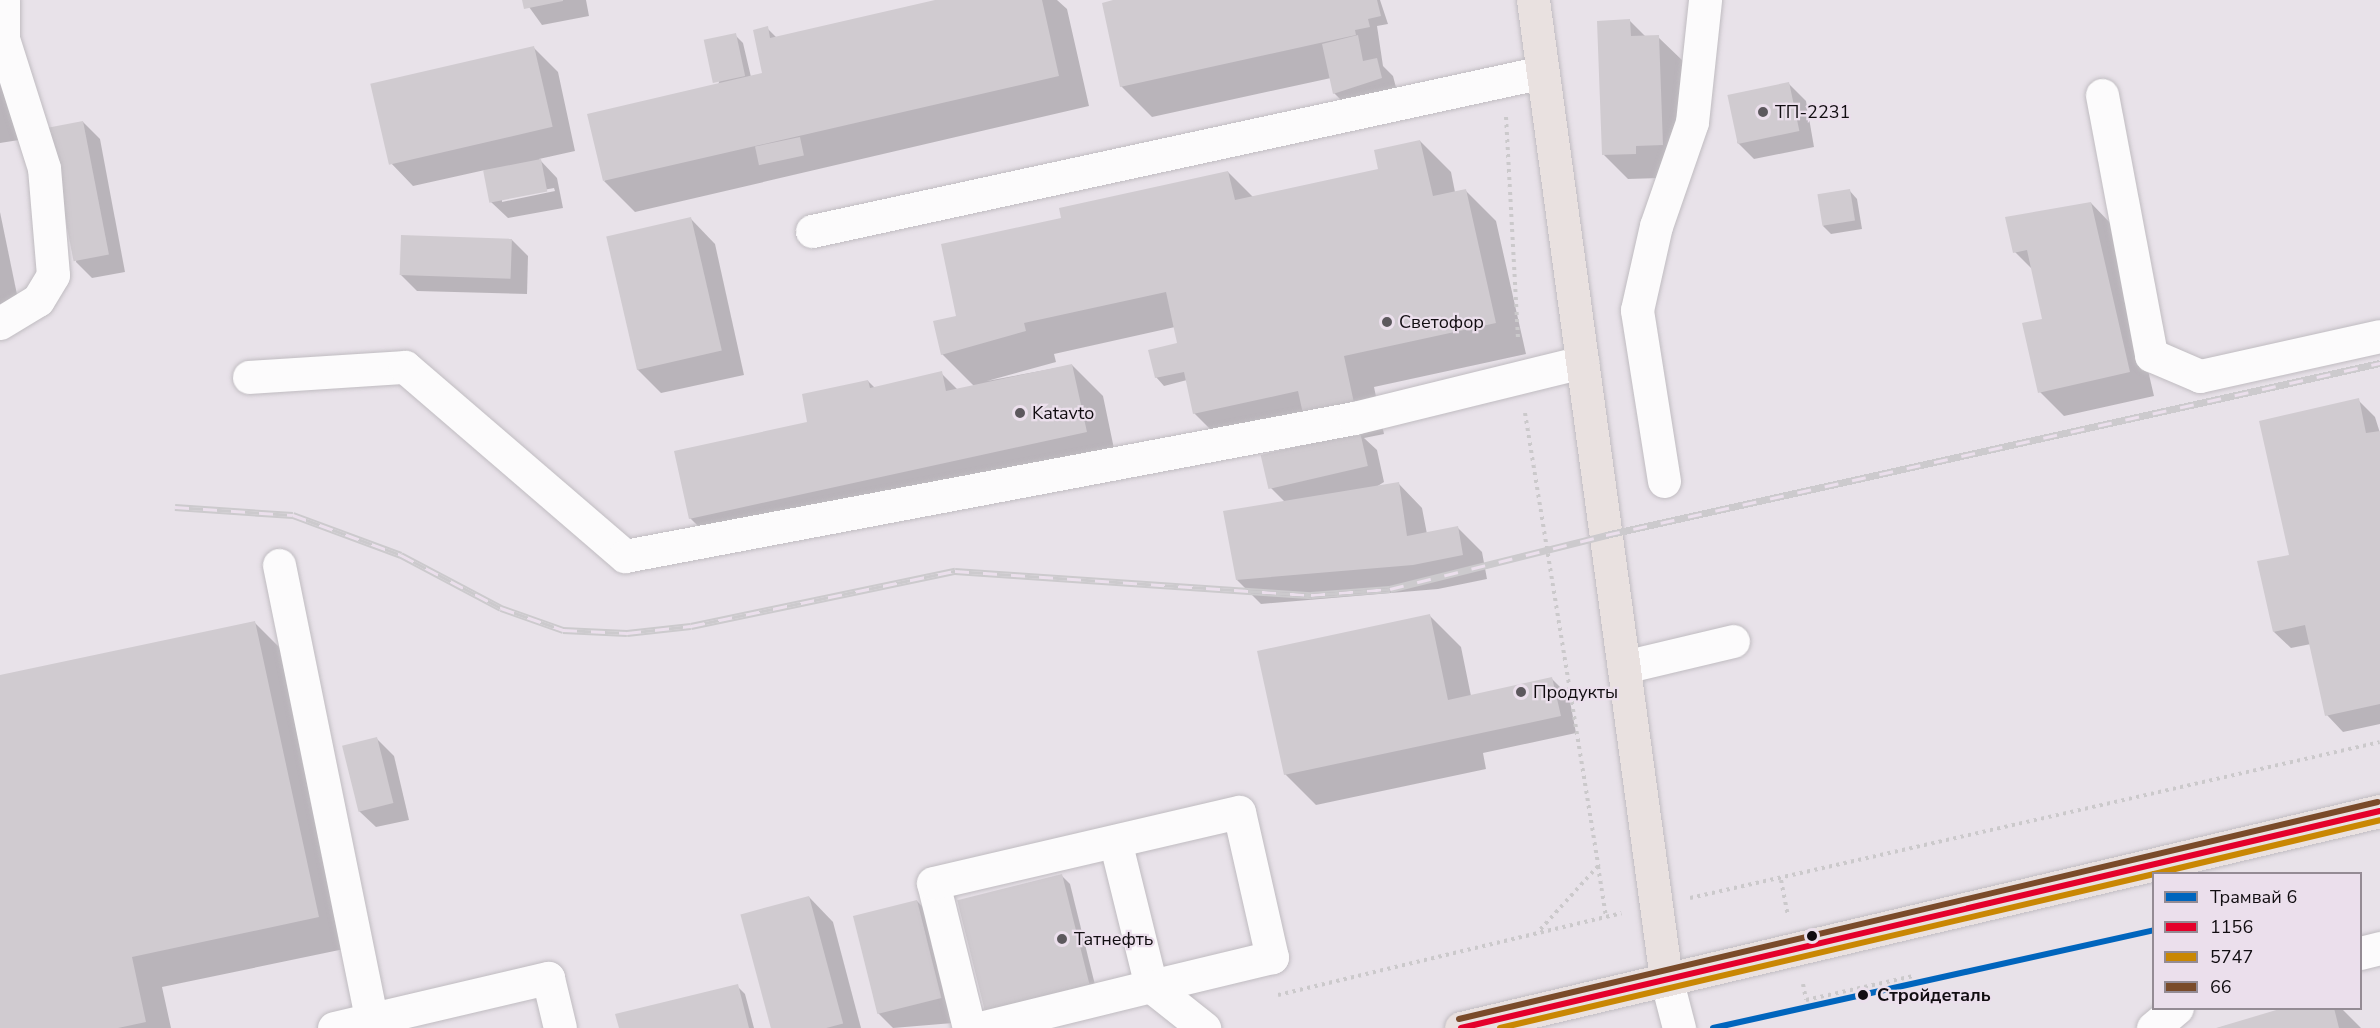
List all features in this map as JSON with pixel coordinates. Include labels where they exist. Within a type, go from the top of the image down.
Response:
[{"type":"main road","points":[[1533,0],[1666,978]]},
{"type":"main road","points":[[1461,1028],[2380,811]]},
{"type":"lane","points":[[0,323],[38,300],[53,275],[44,168],[3,39],[3,0]]},
{"type":"lane","points":[[1664,481],[1637,310],[1656,226],[1692,122],[1705,0]]},
{"type":"lane","points":[[812,231],[1543,72]]},
{"type":"lane","points":[[2102,95],[2151,355],[2200,376],[2380,336]]},
{"type":"lane","points":[[249,377],[405,367],[625,556],[1354,418],[1582,362]]},
{"type":"lane","points":[[279,566],[371,1019]]},
{"type":"lane","points":[[1623,667],[1733,641]]},
{"type":"lane","points":[[969,1028],[933,883],[1239,812],[1272,957],[980,1028]]},
{"type":"lane","points":[[1115,841],[1151,986],[1204,1028]]},
{"type":"lane","points":[[2362,953],[2380,948]]},
{"type":"lane","points":[[334,1028],[548,978],[560,1028]]},
{"type":"lane","points":[[1666,978],[1679,1028]]},
{"type":"lane","points":[[2153,1028],[2175,1010]]},
{"type":"path","points":[[1504,81],[1520,378],[1606,916]]},
{"type":"path","points":[[1271,997],[1606,916],[2380,742]]},
{"type":"path","points":[[1538,933],[1598,866]]},
{"type":"building","points":[[522,0],[563,0],[563,1],[524,9]]},
{"type":"building","points":[[935,0],[1042,0],[1059,76],[603,181],[587,114],[762,73],[753,30],[768,26],[770,38]]},
{"type":"building","points":[[1113,0],[1377,0],[1381,16],[1368,19],[1370,27],[1355,30],[1356,35],[1120,87],[1102,3]]},
{"type":"building","points":[[1630,19],[1631,36],[1659,35],[1663,145],[1636,146],[1636,154],[1602,155],[1597,21]]},
{"type":"building","points":[[736,33],[745,76],[713,83],[704,40]]},
{"type":"building","points":[[1358,35],[1363,61],[1377,58],[1382,78],[1333,94],[1322,44]]},
{"type":"building","points":[[534,46],[553,127],[389,165],[370,84]]},
{"type":"building","name":"ТП-2231","points":[[1789,82],[1799,131],[1738,144],[1727,95]]},
{"type":"building","points":[[83,121],[109,255],[74,261],[48,128]]},
{"type":"building","points":[[800,137],[804,156],[759,165],[755,147]]},
{"type":"building","points":[[1420,140],[1433,196],[1466,189],[1496,323],[1344,356],[1354,403],[1303,414],[1298,391],[1193,414],[1184,372],[1155,378],[1148,350],[1177,343],[1166,292],[1024,323],[1026,331],[941,355],[933,321],[956,316],[941,244],[1061,218],[1059,208],[1228,171],[1235,200],[1378,169],[1374,150]]},
{"type":"building","points":[[541,159],[547,191],[489,203],[483,170]]},
{"type":"building","points":[[1850,189],[1855,221],[1822,226],[1817,194]]},
{"type":"building","points":[[2091,202],[2130,372],[2038,393],[2022,323],[2042,319],[2027,250],[2013,253],[2005,217]]},
{"type":"building","points":[[691,217],[722,350],[637,370],[606,237]]},
{"type":"building","points":[[401,235],[512,239],[511,279],[400,275]]},
{"type":"building","points":[[1072,364],[1087,432],[689,519],[674,451],[807,422],[802,394],[868,380],[870,388],[942,371],[946,391]]},
{"type":"building","points":[[2359,398],[2366,433],[2380,431],[2380,704],[2325,716],[2305,625],[2273,632],[2257,561],[2289,555],[2259,421]]},
{"type":"building","points":[[1360,432],[1368,466],[1268,489],[1261,455]]},
{"type":"building","points":[[1399,482],[1407,536],[1458,526],[1463,555],[1413,565],[1236,580],[1223,511]]},
{"type":"building","points":[[1430,614],[1448,700],[1552,677],[1561,716],[1284,775],[1257,651]]},
{"type":"building","points":[[255,621],[319,917],[132,957],[146,1022],[118,1028],[0,1028],[0,675]]},
{"type":"building","points":[[377,737],[393,803],[359,812],[342,746]]},
{"type":"building","points":[[1062,874],[1091,989],[986,1016],[957,900]]},
{"type":"building","points":[[809,896],[843,1024],[826,1028],[771,1028],[740,914]]},
{"type":"building","points":[[917,900],[941,998],[877,1014],[853,916]]},
{"type":"building","points":[[738,984],[749,1028],[619,1028],[615,1014]]},
{"type":"building","points":[[2276,1010],[2334,1010],[2339,1028],[2216,1028]]},
{"type":"railway","points":[[175,507],[293,515],[401,555],[501,608],[563,630],[627,633],[691,626],[955,571],[1311,595],[1390,589],[1606,535],[2380,363]]},
{"type":"tram line","name":"6","points":[[1713,1028],[2152,930]]},
{"type":"transit line","name":"66","points":[[1459,1019],[2378,802]]},
{"type":"transit line","name":"1156","points":[[1461,1028],[2380,811]]},
{"type":"transit line","name":"5747","points":[[2162,872],[2380,820]]},
{"type":"transit line","name":"5747","points":[[1500,1028],[2152,874]]},
{"type":"place","name":"ТП-2231","points":[[1763,112]]},
{"type":"place","name":"Светофор","points":[[1387,322]]},
{"type":"place","name":"Katavto","points":[[1020,413]]},
{"type":"place","name":"Продукты","points":[[1521,692]]},
{"type":"place","name":"Татнефть","points":[[1062,939]]},
{"type":"place","name":"Стройдеталь","points":[[1863,995]]}]
